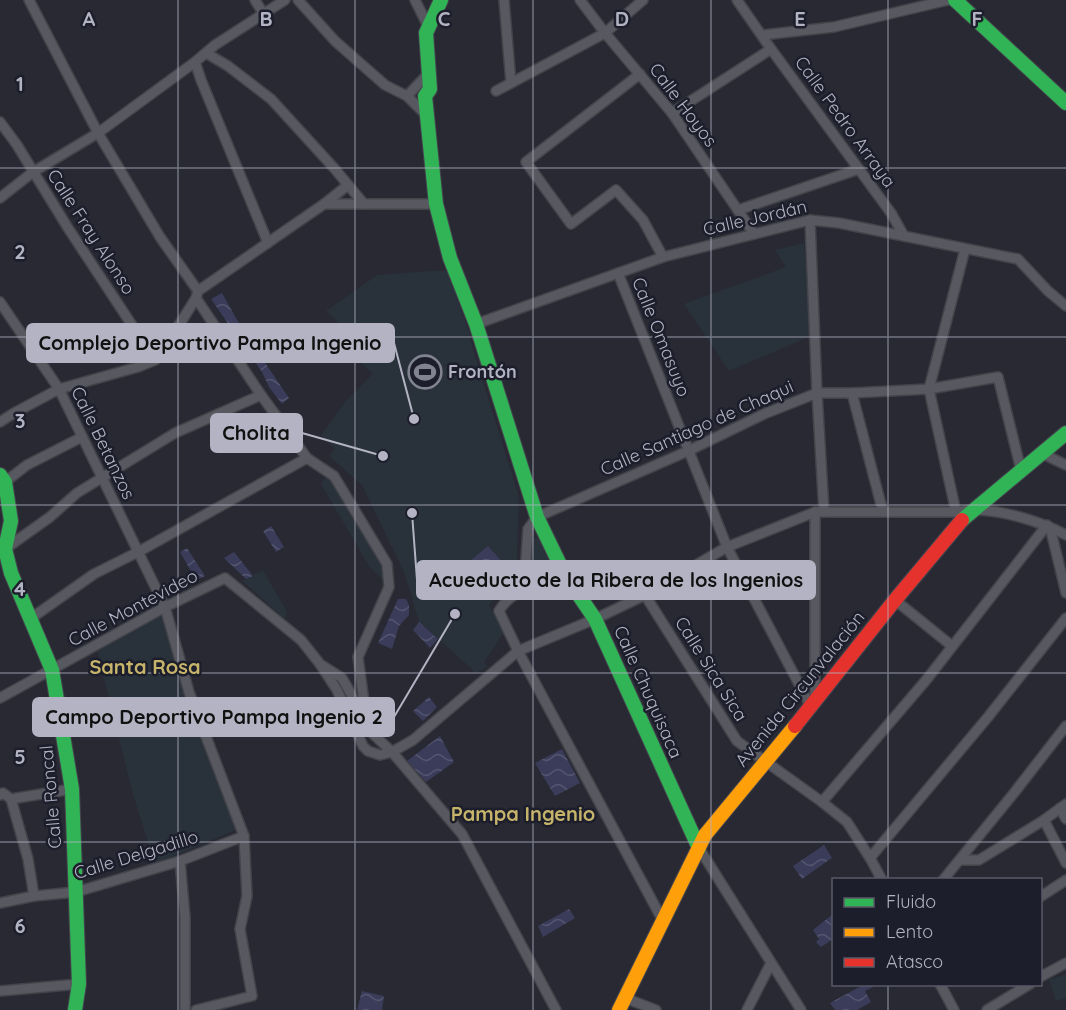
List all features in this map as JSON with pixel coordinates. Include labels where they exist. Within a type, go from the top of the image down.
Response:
[{"type":"main road","name":"Calle Chuquisaca","points":[[441,0],[426,33],[430,89],[425,96],[436,204],[450,258],[476,324],[537,517],[565,575],[595,619],[699,848]]},
{"type":"main road","points":[[955,0],[1066,103]]},
{"type":"main road","name":"Avenida Circunvalación","points":[[622,1004],[705,835],[960,522],[1066,434]]},
{"type":"main road","name":"Calle Roncal","points":[[2,480],[11,521],[5,549],[6,575],[30,619],[52,670],[72,789],[79,984],[75,1010]]},
{"type":"street","points":[[29,0],[98,132],[160,237],[261,395],[307,458],[334,476],[387,564],[390,587],[358,657],[367,722]]},
{"type":"street","points":[[255,0],[263,13]]},
{"type":"street","points":[[0,198],[33,172],[98,132],[206,53],[285,0]]},
{"type":"street","points":[[298,0],[334,41],[385,85],[407,96],[427,117]]},
{"type":"street","name":"Calle Chuquisaca","points":[[415,0],[429,28]]},
{"type":"street","points":[[504,0],[511,83]]},
{"type":"street","name":"Calle Hoyos","points":[[580,0],[672,113],[754,234]]},
{"type":"street","points":[[496,91],[605,33],[643,0]]},
{"type":"street","name":"Calle Pedro Arraya","points":[[737,0],[891,213],[904,236]]},
{"type":"street","points":[[762,35],[834,27],[948,0]]},
{"type":"street","points":[[672,113],[771,50]]},
{"type":"street","points":[[206,53],[228,66],[271,99],[364,204]]},
{"type":"street","points":[[195,62],[268,243]]},
{"type":"street","points":[[407,96],[429,73]]},
{"type":"street","points":[[640,74],[526,162],[571,224],[616,190],[643,220],[663,256]]},
{"type":"street","name":"Calle Fray Alonso","points":[[0,122],[155,360]]},
{"type":"street","points":[[738,210],[859,169]]},
{"type":"street","points":[[0,422],[59,389],[155,360],[197,294],[348,185]]},
{"type":"street","points":[[324,204],[436,204]]},
{"type":"street","points":[[810,220],[820,512],[813,704]]},
{"type":"street","name":"Calle Jordán","points":[[476,324],[663,256],[810,220],[839,223],[1018,259],[1048,291],[1066,306]]},
{"type":"street","points":[[956,512],[928,389],[965,249]]},
{"type":"street","name":"Calle Omasuyo","points":[[618,273],[727,547],[813,704]]},
{"type":"street","name":"Calle Betanzos","points":[[0,302],[59,389],[165,606],[189,692],[244,836],[247,896],[240,929],[252,996],[196,1010]]},
{"type":"street","name":"Calle Santiago de Chaqui","points":[[537,517],[688,451],[764,414],[817,393],[928,389],[998,377],[1021,470]]},
{"type":"street","points":[[852,393],[883,512]]},
{"type":"street","points":[[5,549],[50,517],[77,493],[175,433],[261,395]]},
{"type":"street","points":[[2,480],[82,437]]},
{"type":"street","points":[[1041,453],[1066,465]]},
{"type":"street","points":[[30,619],[94,574],[307,458]]},
{"type":"street","points":[[320,664],[336,690],[363,746],[368,751],[380,755],[392,752],[413,740],[518,651],[645,595],[727,547],[820,512],[974,510],[995,512],[1048,526],[1066,535]]},
{"type":"street","points":[[524,589],[528,530],[537,517]]},
{"type":"street","points":[[1048,526],[1066,593]]},
{"type":"street","points":[[822,802],[927,679],[1048,526]]},
{"type":"street","points":[[565,575],[524,589],[503,604],[499,611],[518,651],[663,921]]},
{"type":"street","name":"Calle Montevideo","points":[[0,698],[165,606],[225,578],[301,640],[320,664],[342,678],[374,735],[392,752],[462,834],[556,1010]]},
{"type":"street","name":"Calle Sica Sica","points":[[645,595],[737,741],[847,822],[881,878]]},
{"type":"street","points":[[895,600],[952,646]]},
{"type":"street","points":[[870,858],[988,717],[1066,618]]},
{"type":"street","points":[[944,878],[1066,726]]},
{"type":"street","points":[[11,799],[72,789]]},
{"type":"street","points":[[0,795],[3,793],[11,799],[28,859],[34,896]]},
{"type":"street","points":[[960,860],[979,860],[1063,806],[1066,819]]},
{"type":"street","points":[[1044,820],[1066,863]]},
{"type":"street","name":"Calle Delgadillo","points":[[0,903],[34,896],[76,892],[180,861],[244,836]]},
{"type":"street","name":"Calle Chuquisaca","points":[[699,848],[801,1010]]},
{"type":"street","points":[[180,861],[185,917],[185,1010]]},
{"type":"street","points":[[1042,896],[1066,880]]},
{"type":"street","points":[[747,1010],[771,963]]},
{"type":"street","points":[[1042,976],[1066,963]]},
{"type":"street","points":[[0,991],[79,984]]},
{"type":"street","points":[[941,986],[954,1010]]},
{"type":"street","points":[[987,1010],[1027,986]]},
{"type":"street","points":[[622,1004],[656,1010]]},
{"type":"shaded area","points":[[804,243],[811,336],[729,371],[684,304],[786,267],[775,250]]},
{"type":"shaded area","points":[[447,271],[469,332],[519,497],[516,580],[489,605],[504,632],[484,662],[488,667],[473,674],[473,670],[419,622],[404,572],[362,485],[329,456],[335,449],[321,435],[346,401],[373,374],[353,355],[362,345],[326,311],[377,275]]},
{"type":"shaded area","points":[[326,477],[334,485],[382,564],[385,572],[384,581],[369,566],[321,484]]},
{"type":"shaded area","points":[[534,538],[541,538],[556,572],[534,581],[530,578],[531,543]]},
{"type":"shaded area","points":[[263,570],[287,612],[285,619],[242,581]]},
{"type":"shaded area","points":[[163,615],[187,708],[192,715],[238,829],[155,864],[132,791],[97,649]]},
{"type":"shaded area","points":[[1066,974],[1066,998],[1056,1001],[1049,980]]},
{"type":"water","points":[[222,293],[245,334],[289,398],[282,404],[211,299]]},
{"type":"water","points":[[271,526],[284,547],[276,552],[263,531]]},
{"type":"water","points":[[488,546],[514,575],[496,591],[470,561]]},
{"type":"water","points":[[187,548],[205,576],[196,580],[180,552]]},
{"type":"water","points":[[234,552],[253,576],[246,579],[224,558]]},
{"type":"water","points":[[398,599],[406,599],[409,605],[409,615],[399,626],[392,649],[378,643]]},
{"type":"water","points":[[419,622],[438,639],[430,648],[413,630]]},
{"type":"water","points":[[429,697],[437,707],[423,721],[413,711]]},
{"type":"water","points":[[440,736],[454,762],[426,782],[407,761]]},
{"type":"water","points":[[562,749],[580,783],[555,796],[535,763]]},
{"type":"water","points":[[824,845],[832,858],[802,879],[793,866]]},
{"type":"water","points":[[569,909],[575,918],[543,937],[538,926]]},
{"type":"water","points":[[832,915],[832,940],[821,947],[816,942],[819,939],[813,930]]},
{"type":"water","points":[[861,986],[875,986],[865,991],[871,1002],[857,1010],[835,1010],[830,1003]]},
{"type":"water","points":[[362,991],[384,996],[382,1010],[357,1010]]},
{"type":"traffic: fast","points":[[441,0],[426,33],[430,89],[425,96],[436,204],[450,258],[476,324],[537,517],[565,575],[595,619],[699,848]]},
{"type":"traffic: fast","points":[[955,0],[1066,103]]},
{"type":"traffic: fast","points":[[962,520],[1066,433]]},
{"type":"traffic: fast","points":[[0,475],[5,482],[11,521],[5,549],[11,573],[52,670],[72,789],[79,984],[75,1010]]},
{"type":"traffic: slow","points":[[619,1010],[705,835],[795,726]]},
{"type":"traffic: jam","points":[[795,726],[962,520]]},
{"type":"place","name":"Frontón","points":[[425,372]]},
{"type":"place","name":"Complejo Deportivo Pampa Ingenio","points":[[414,419]]},
{"type":"place","name":"Cholita","points":[[383,456]]},
{"type":"place","name":"Acueducto de la Ribera de los Ingenios","points":[[412,513]]},
{"type":"place","name":"Campo Deportivo Pampa Ingenio 2","points":[[455,614]]},
{"type":"district","name":"Santa Rosa","points":[[145,667]]},
{"type":"district","name":"Pampa Ingenio","points":[[523,814]]}]
